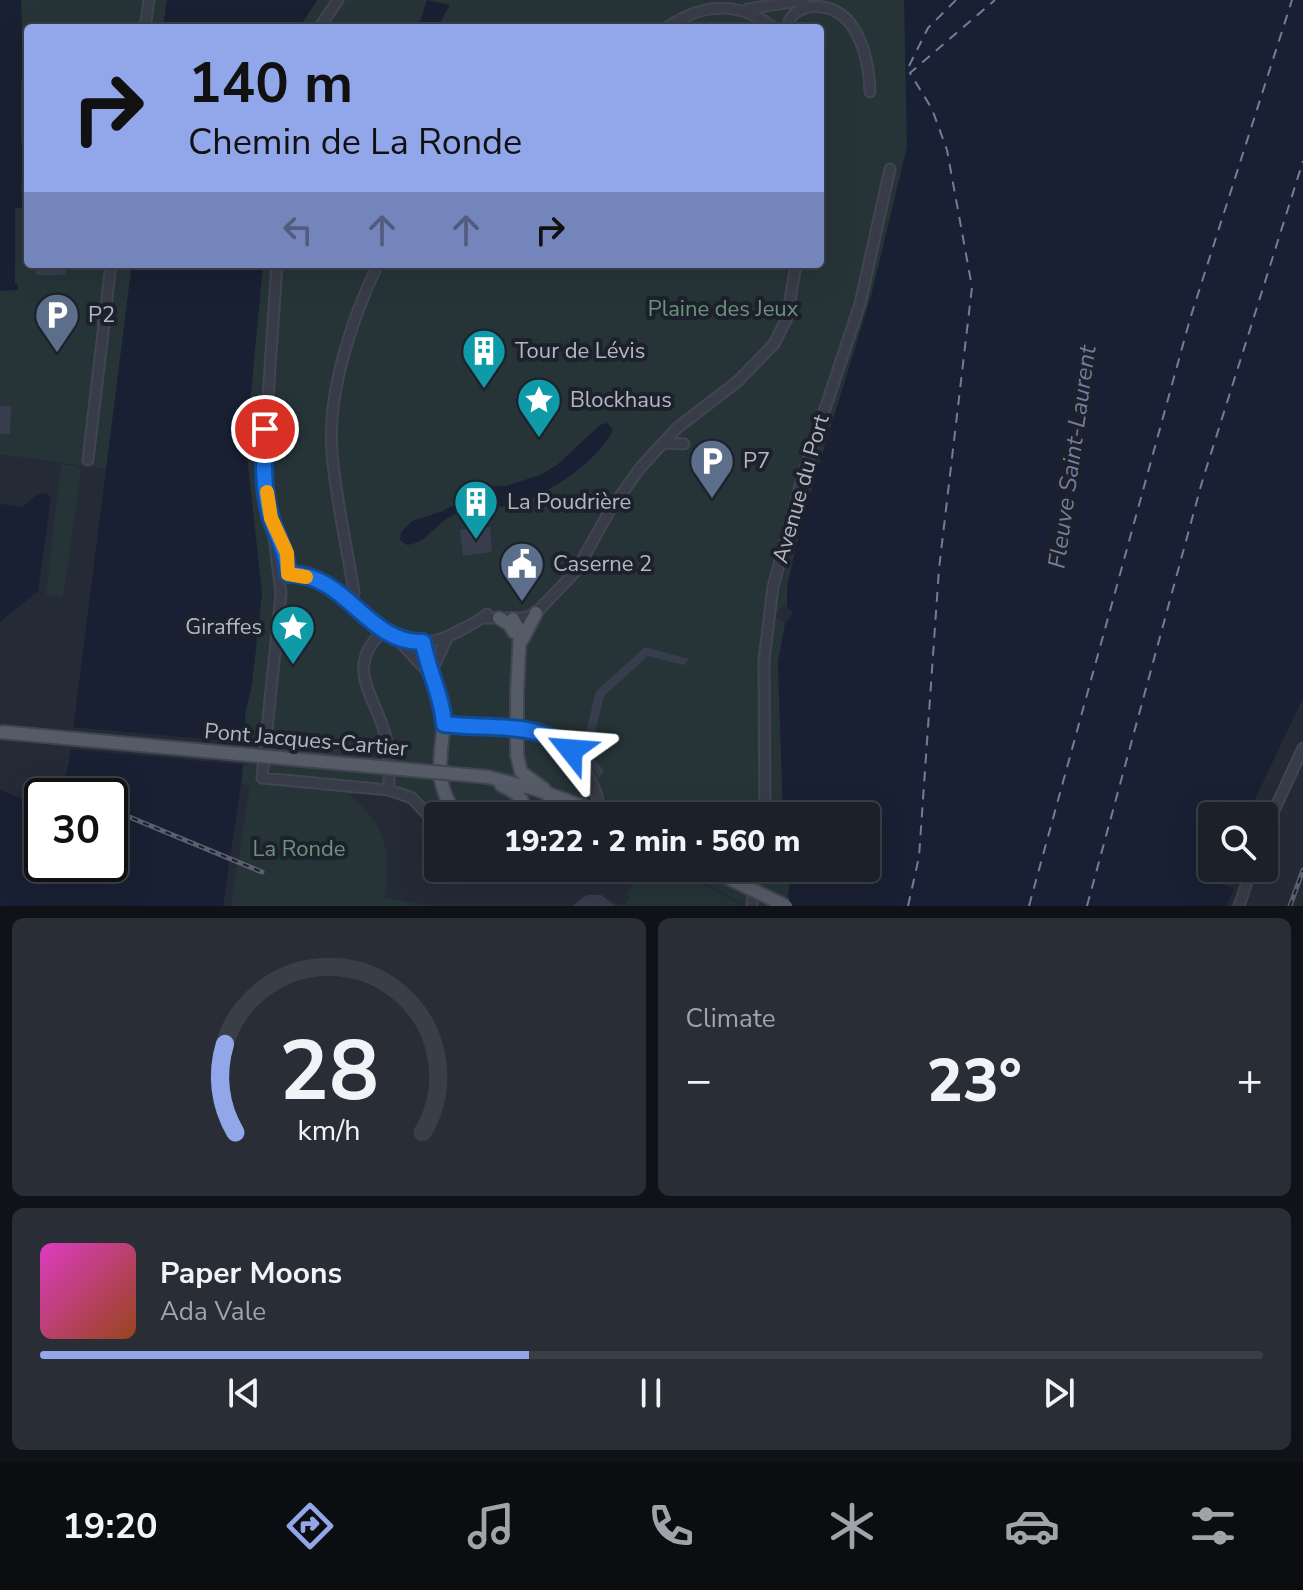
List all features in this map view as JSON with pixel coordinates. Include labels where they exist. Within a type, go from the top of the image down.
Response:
[{"type":"main road","points":[[518,647],[536,613]]},
{"type":"main road","points":[[499,618],[509,624],[518,647]]},
{"type":"main road","points":[[513,619],[520,632],[517,755],[521,772],[549,793]]},
{"type":"main road","points":[[444,724],[439,775],[443,793],[450,802]]},
{"type":"main road","name":"Pont Jacques-Cartier","points":[[0,732],[488,777],[572,802]]},
{"type":"main road","points":[[488,777],[511,769],[517,755]]},
{"type":"main road","points":[[488,777],[524,802]]},
{"type":"main road","points":[[736,882],[786,906]]},
{"type":"street","points":[[146,24],[149,0]]},
{"type":"street","points":[[322,24],[338,0]]},
{"type":"street","points":[[673,24],[697,9],[710,6],[748,9],[804,0]]},
{"type":"street","points":[[789,24],[796,12],[813,2],[838,11],[858,30],[867,52],[870,92]]},
{"type":"street","points":[[748,9],[769,24]]},
{"type":"street","name":"Avenue du Port","points":[[765,802],[764,660],[773,587],[803,475],[860,304],[890,169]]},
{"type":"street","points":[[88,460],[111,268]]},
{"type":"street","points":[[277,268],[264,444],[271,518],[284,575],[262,778],[389,790],[412,798],[424,811]]},
{"type":"street","points":[[352,602],[354,593],[332,452],[333,408],[363,297],[376,268]]},
{"type":"street","points":[[483,618],[513,619],[536,613],[576,571],[621,493],[662,444],[677,428],[738,381],[774,344],[787,318],[795,268]]},
{"type":"street","points":[[662,444],[684,444],[677,428]]},
{"type":"street","points":[[334,587],[345,582],[350,574]]},
{"type":"street","points":[[284,575],[315,579],[334,587],[383,631],[398,640],[430,675]]},
{"type":"street","points":[[398,640],[423,642],[449,635],[498,612],[513,619]]},
{"type":"street","points":[[383,631],[367,650],[363,672],[387,740],[389,790]]},
{"type":"street","points":[[430,675],[449,635]]},
{"type":"street","points":[[423,642],[430,675],[442,705],[444,724],[539,732],[559,740],[571,750],[592,782],[599,802]]},
{"type":"street","points":[[1278,802],[1303,748]]},
{"type":"street","points":[[752,906],[754,882]]},
{"type":"street","points":[[1239,906],[1247,882]]},
{"type":"green space","points":[[0,0],[167,0],[164,24],[24,24],[24,268],[132,268],[107,469],[0,454]]},
{"type":"green space","points":[[317,0],[905,0],[907,147],[872,296],[802,520],[787,586],[787,607],[783,605],[775,617],[785,624],[778,663],[783,802],[424,802],[424,806],[399,788],[377,786],[350,795],[372,818],[384,841],[387,867],[385,898],[438,906],[231,906],[250,786],[241,784],[245,715],[252,685],[262,594],[246,447],[263,268],[824,268],[824,24],[302,24]]},
{"type":"green space","points":[[61,464],[81,470],[63,597],[46,595]]},
{"type":"green space","points":[[634,882],[699,882],[743,906],[573,906],[593,894],[624,905],[630,897],[626,894]]},
{"type":"green space","points":[[703,882],[790,882],[786,906],[745,906]]},
{"type":"water","points":[[0,0],[21,0],[24,183],[21,184],[23,208],[15,208],[15,284],[18,284],[18,290],[0,291]]},
{"type":"water","points":[[167,0],[317,0],[302,24],[164,24]]},
{"type":"water","points":[[427,0],[450,5],[439,24],[419,24]]},
{"type":"water","name":"Fleuve Saint-Laurent","points":[[904,0],[1303,0],[1303,698],[1254,802],[1198,802],[1198,882],[1218,882],[1234,889],[1226,906],[786,906],[790,882],[880,882],[880,802],[783,802],[778,662],[785,624],[793,612],[787,607],[787,587],[802,520],[871,296],[907,147]]},
{"type":"water","points":[[131,268],[263,268],[246,447],[262,594],[252,683],[245,715],[241,784],[223,906],[0,906],[0,790],[24,800],[24,882],[128,882],[128,778],[65,778]]},
{"type":"water","points":[[607,423],[613,430],[596,454],[570,476],[542,493],[514,504],[453,515],[415,543],[407,545],[400,540],[401,532],[412,521],[443,511],[487,486],[506,486],[540,475],[557,465],[600,425]]},
{"type":"water","points":[[46,493],[51,498],[38,591],[0,622],[0,504],[22,507],[37,495]]},
{"type":"pier","points":[[70,727],[250,743],[247,765],[67,749]]},
{"type":"building","points":[[35,268],[66,268],[66,275],[36,275]]},
{"type":"building","points":[[0,406],[11,406],[10,434],[0,434]]},
{"type":"building","name":"La Poudrière","points":[[490,527],[492,552],[463,556],[460,530]]},
{"type":"building","points":[[645,647],[689,659],[684,665],[648,656],[604,696],[590,753],[604,771],[599,778],[581,753],[596,691]]},
{"type":"building","points":[[587,895],[601,895],[616,906],[572,906]]},
{"type":"ferry route","points":[[909,66],[928,28],[956,0]]},
{"type":"ferry route","points":[[908,906],[919,857],[939,569],[972,287],[947,150],[932,109],[910,73],[995,0]]},
{"type":"ferry route","points":[[1029,906],[1190,319],[1292,0]]},
{"type":"ferry route","points":[[1087,906],[1202,482],[1303,161]]},
{"type":"railway","points":[[128,816],[262,872]]},
{"type":"railway","points":[[1290,906],[1303,870]]},
{"type":"slow traffic","points":[[267,492],[271,518],[287,553],[288,574],[306,577]]},
{"type":"place","name":"P2","points":[[57,354]]},
{"type":"place","name":"Tour de Lévis","points":[[484,390]]},
{"type":"place","name":"Blockhaus","points":[[539,439]]},
{"type":"place","name":"P7","points":[[712,500]]},
{"type":"place","name":"La Poudrière","points":[[476,541]]},
{"type":"place","name":"Caserne 2","points":[[522,603]]},
{"type":"place","name":"Giraffes","points":[[293,666]]},
{"type":"route","points":[[265,429],[265,476],[271,518],[287,553],[288,574],[315,579],[334,587],[383,631],[398,640],[423,642],[427,666],[440,697],[444,724],[539,732],[559,740],[571,750]]},
{"type":"park label","name":"Plaine des Jeux","points":[[723,309]]},
{"type":"park label","name":"La Ronde","points":[[299,849]]}]
